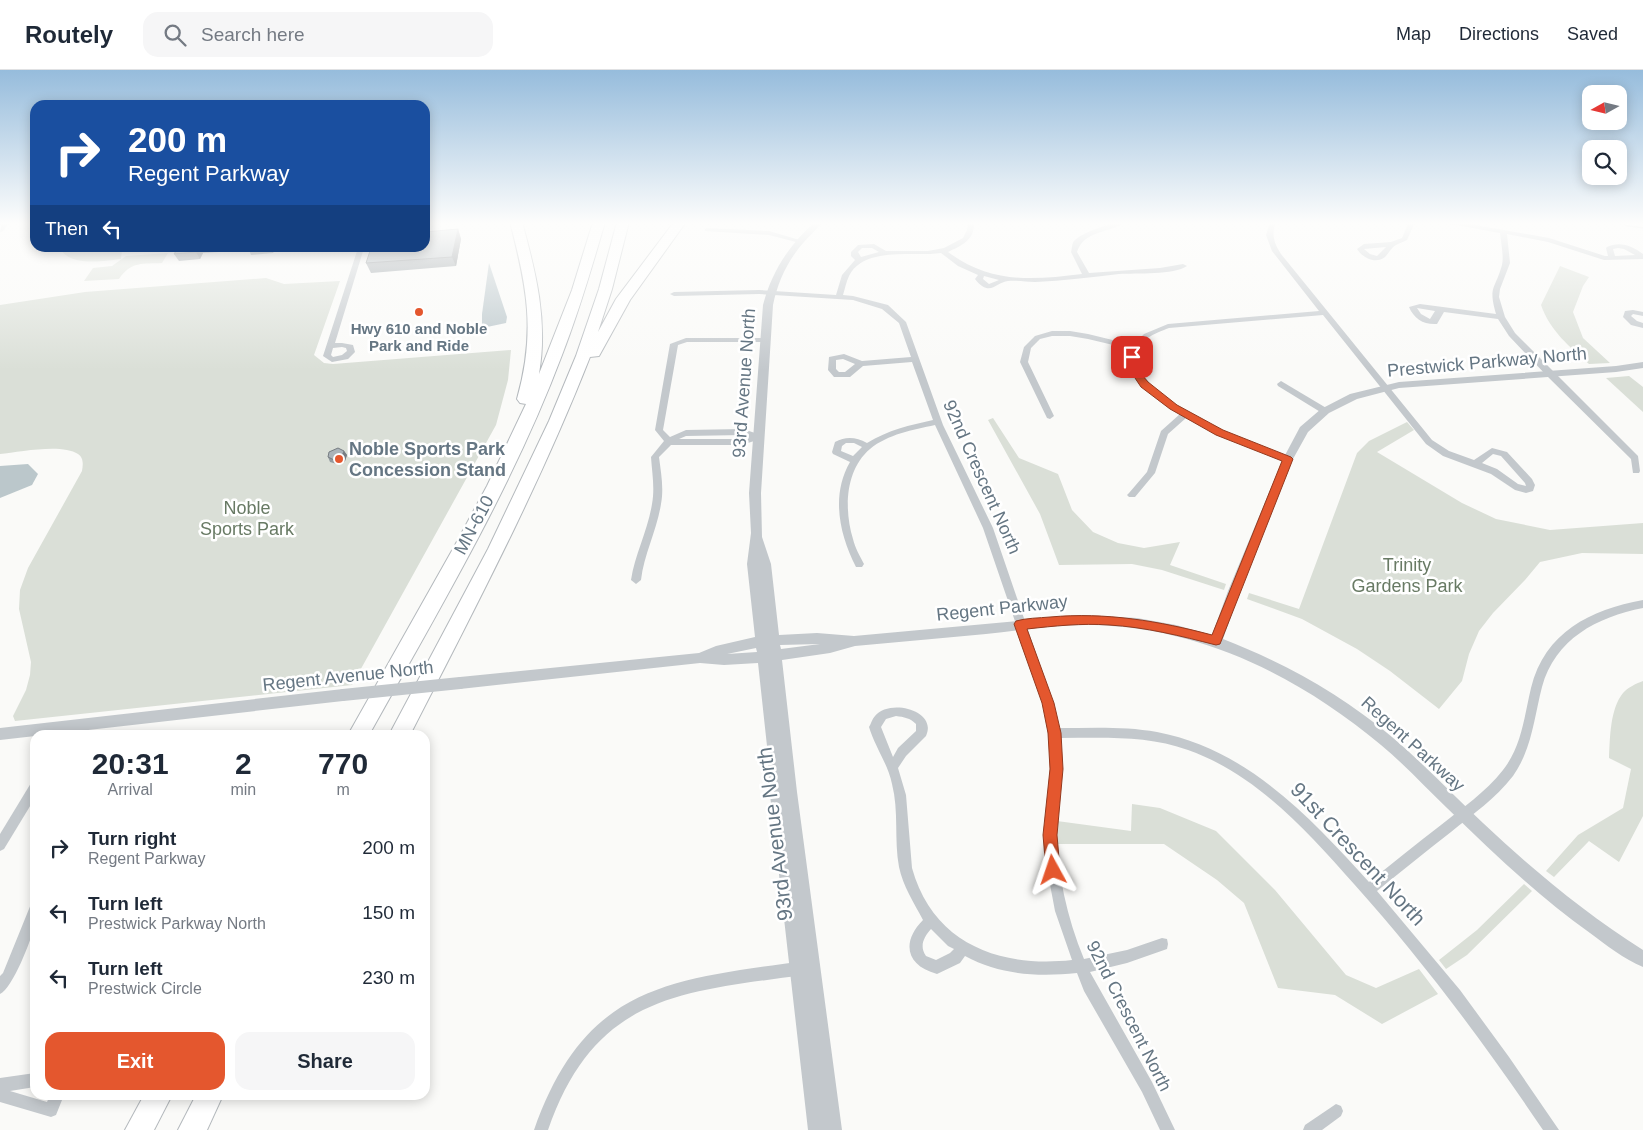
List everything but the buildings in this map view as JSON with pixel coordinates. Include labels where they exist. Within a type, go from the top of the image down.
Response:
[{"type":"highway","points":[[522,271],[535,310]]},
{"type":"highway","points":[[465,542],[516,424],[527,393],[537,341],[532,284],[529,271]]},
{"type":"highway","name":"MN-610","points":[[361,730],[465,542],[515,444],[552,360],[576,299],[584,271]]},
{"type":"highway","name":"MN-610","points":[[401,730],[524,490],[564,402],[587,341],[609,271]]},
{"type":"highway","points":[[524,490],[562,426],[614,313],[643,271]]},
{"type":"highway","points":[[141,1127],[156,1100]]},
{"type":"highway","points":[[192,1130],[207,1100]]},
{"type":"highway","points":[[200,1130],[215,1100]]},
{"type":"street","points":[[331,346],[354,271]]},
{"type":"street","name":"93rd Avenue North","points":[[779,271],[770,293],[764,340],[755,493],[757,533],[753,564],[769,649],[805,968],[817,1130]]},
{"type":"street","points":[[674,294],[770,293],[839,297],[844,281],[851,271]]},
{"type":"street","points":[[976,271],[982,274],[979,279],[983,285],[987,286],[996,285],[1004,279],[1028,280],[1142,271]]},
{"type":"street","points":[[1085,271],[1087,276]]},
{"type":"street","points":[[1292,271],[1434,447],[1450,456],[1476,463],[1519,488],[1530,489],[1529,481],[1504,454],[1492,451],[1476,463]]},
{"type":"street","points":[[1503,271],[1495,297],[1501,317],[1512,334],[1635,458],[1636,471]]},
{"type":"street","name":"92nd Crescent North","points":[[839,297],[875,303],[885,307],[900,319],[938,422],[988,528],[1048,703],[1054,733],[1056,769],[1050,820],[1051,858],[1061,911],[1080,965],[1090,986],[1147,1087],[1168,1130]]},
{"type":"street","points":[[1442,310],[1501,317]]},
{"type":"street","points":[[1643,314],[1633,312],[1628,314],[1627,317],[1634,323],[1643,326]]},
{"type":"street","points":[[1288,459],[1220,432],[1185,414],[1154,393],[1137,375],[1132,357],[1134,348],[1147,335],[1168,326],[1325,313]]},
{"type":"street","points":[[1050,416],[1024,362],[1024,355],[1033,342],[1051,334],[1074,333],[1134,348]]},
{"type":"street","points":[[669,442],[660,430],[674,344],[686,340],[764,340]]},
{"type":"street","points":[[861,364],[914,359]]},
{"type":"street","name":"Prestwick Parkway North","points":[[1216,641],[1234,590],[1288,459],[1304,430],[1325,410],[1354,396],[1385,387],[1616,369],[1643,365]]},
{"type":"street","points":[[1281,384],[1325,410]]},
{"type":"street","points":[[1132,495],[1150,473],[1164,433],[1185,414]]},
{"type":"street","points":[[859,564],[846,536],[843,502],[846,477],[854,460],[867,447],[894,432],[908,427],[938,422]]},
{"type":"street","points":[[636,580],[637,562],[652,523],[657,499],[655,457],[662,448],[686,432],[742,432],[758,437]]},
{"type":"street","points":[[669,442],[741,442],[758,437]]},
{"type":"street","points":[[854,460],[836,452],[838,444],[849,440],[860,442],[867,447]]},
{"type":"street","points":[[1368,890],[1464,814],[1508,773],[1521,753],[1530,730],[1537,687],[1543,669],[1562,640],[1592,618],[1610,611],[1643,604]]},
{"type":"street","name":"Regent Parkway","points":[[769,649],[832,648],[854,641],[1069,620],[1109,620],[1174,630],[1216,641],[1284,670],[1340,704],[1388,742],[1557,899],[1597,930],[1643,959]]},
{"type":"street","name":"Regent Avenue North","points":[[35,730],[343,695],[700,658],[718,661],[769,649]]},
{"type":"street","points":[[893,767],[902,752],[922,733],[921,722],[912,714],[889,714],[876,721],[876,733],[893,767],[903,810],[904,856],[909,879],[930,921],[948,938],[963,948],[988,962],[1025,969],[1044,970],[1124,958],[1162,944]]},
{"type":"street","name":"Regent Avenue North","points":[[0,734],[30,731]]},
{"type":"street","name":"91st Crescent North","points":[[1054,733],[1140,733],[1188,744],[1236,766],[1278,796],[1368,890],[1464,1004],[1552,1130]]},
{"type":"street","points":[[0,845],[30,795]]},
{"type":"street","points":[[0,987],[8,977],[30,921]]},
{"type":"street","points":[[930,921],[923,927],[917,940],[916,954],[922,963],[936,968],[955,958],[963,948]]},
{"type":"street","name":"93rd Avenue North","points":[[805,968],[833,1130]]},
{"type":"street","points":[[541,1130],[553,1096],[567,1070],[591,1040],[614,1019],[635,1006],[661,994],[690,985],[805,968]]},
{"type":"street","points":[[0,1085],[30,1081]]},
{"type":"street","points":[[0,1095],[51,1110],[55,1100]]},
{"type":"street","points":[[1310,1130],[1336,1111]]},
{"type":"green space","points":[[91,271],[126,271],[119,279],[84,281]]},
{"type":"green space","points":[[1557,271],[1574,271],[1589,277],[1583,286],[1573,312],[1583,338],[1610,363],[1589,364],[1555,331],[1541,305]]},
{"type":"green space","name":"Noble Sports Park","points":[[266,278],[284,284],[340,281],[314,355],[324,363],[333,364],[511,350],[508,380],[496,425],[352,685],[15,721],[13,716],[26,690],[31,662],[19,609],[20,590],[28,568],[82,471],[83,464],[78,454],[62,449],[40,449],[0,454],[0,305],[85,292]]},
{"type":"green space","points":[[1629,376],[1643,387],[1643,412],[1606,378]]},
{"type":"green space","points":[[993,418],[1019,458],[1058,474],[1072,510],[1093,532],[1118,543],[1144,548],[1180,542],[1170,565],[1226,584],[1224,590],[1162,570],[1132,564],[1059,565],[1040,514],[988,420]]},
{"type":"green space","name":"Trinity Gardens Park","points":[[1407,422],[1414,430],[1377,452],[1462,503],[1496,519],[1550,530],[1643,523],[1643,554],[1582,553],[1540,562],[1479,631],[1469,654],[1462,681],[1439,709],[1390,671],[1357,649],[1302,619],[1247,599],[1249,593],[1299,609],[1357,453],[1369,441]]},
{"type":"green space","points":[[1643,681],[1643,816],[1619,862],[1589,841],[1554,877],[1546,871],[1578,835],[1623,808],[1631,769],[1609,758],[1613,715],[1623,693]]},
{"type":"green space","points":[[1132,804],[1160,808],[1216,831],[1275,890],[1346,975],[1376,988],[1419,969],[1438,994],[1382,1024],[1335,995],[1278,988],[1244,903],[1217,880],[1164,844],[1058,844],[1057,821],[1131,831]]},
{"type":"green space","points":[[1524,884],[1532,891],[1467,955],[1446,969],[1439,960],[1477,930]]},
{"type":"shaded area","points":[[488,271],[492,271],[507,317],[506,323],[487,327],[482,325]]},
{"type":"shaded area","points":[[28,464],[38,474],[32,485],[0,498],[0,466]]},
{"type":"place","name":"Hwy 610 and Noble Park and Ride","points":[[419,312]]},
{"type":"place","name":"Noble Sports Park Concession Stand","points":[[339,459]]},
{"type":"route","points":[[1053,870],[1050,820],[1056,769],[1056,747],[1048,703],[1020,624],[1082,619],[1109,620],[1174,630],[1216,641],[1234,590],[1288,459],[1220,432],[1174,407],[1144,384],[1137,375],[1132,357]]}]
